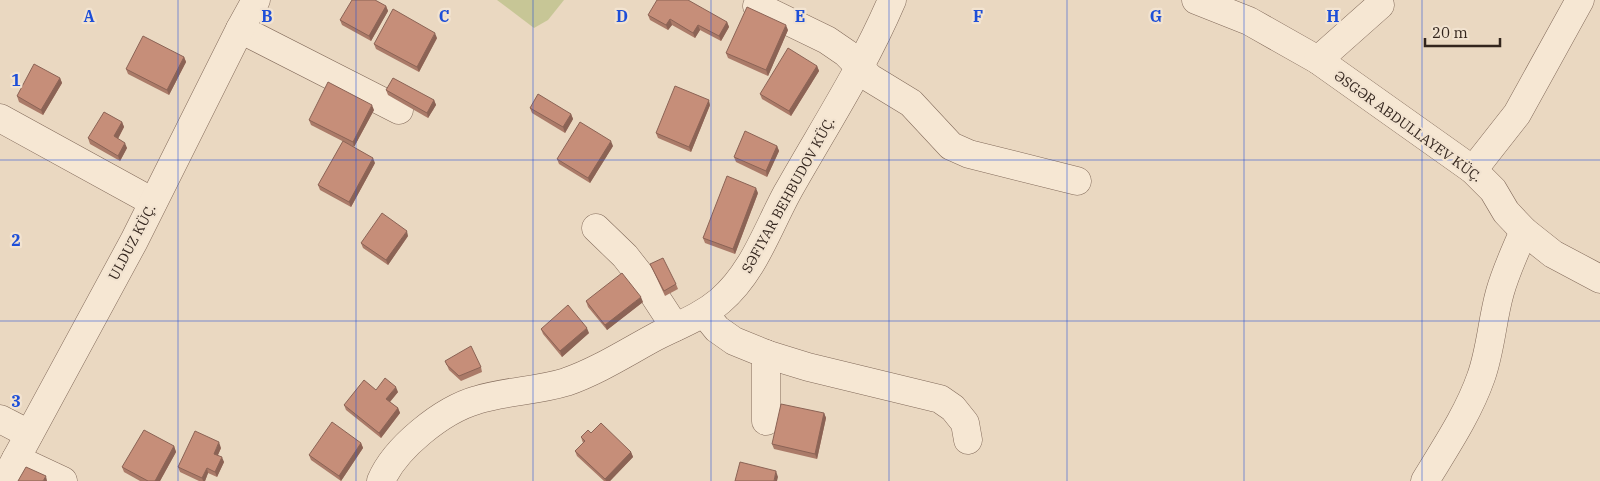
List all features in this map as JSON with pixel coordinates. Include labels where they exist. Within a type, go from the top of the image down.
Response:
[{"type":"street","name":"ULDUZ KÜÇ.","points":[[10,470],[153,202],[256,0]]},
{"type":"street","name":"SƏFIYAR BEHBUDOV KÜÇ.","points":[[381,481],[400,451],[449,412],[476,400],[565,382],[592,371],[704,313],[722,300],[743,276],[761,246],[787,194],[860,67],[892,0]]},
{"type":"street","name":"ƏSGƏR ABDULLAYEV KÜÇ.","points":[[1196,0],[1249,21],[1318,60],[1473,170],[1493,190],[1506,212],[1524,231],[1553,254],[1600,279]]},
{"type":"street","points":[[1473,170],[1517,114],[1580,0]]},
{"type":"street","points":[[1318,60],[1380,5]]},
{"type":"street","points":[[757,6],[827,40],[846,53],[870,78],[911,104],[951,146],[969,154],[1077,180]]},
{"type":"street","points":[[240,29],[399,110]]},
{"type":"street","points":[[0,118],[153,202]]},
{"type":"street","points":[[596,228],[631,263],[648,284],[675,327]]},
{"type":"street","points":[[1425,481],[1470,402],[1481,378],[1489,352],[1500,293],[1508,267],[1524,231]]},
{"type":"street","points":[[704,313],[718,329],[734,341],[766,354],[808,367],[940,399],[953,408],[965,423],[968,440]]},
{"type":"street","points":[[766,354],[766,421]]},
{"type":"street","points":[[0,419],[29,434]]},
{"type":"street","points":[[10,470],[64,481]]},
{"type":"shaded area","points":[[497,0],[564,0],[548,20],[534,28]]},
{"type":"building","points":[[352,0],[375,0],[386,6],[369,36],[340,20]]},
{"type":"building","points":[[657,0],[688,0],[727,22],[719,36],[698,25],[693,33],[670,19],[666,25],[648,15]]},
{"type":"building","points":[[747,7],[786,25],[766,70],[726,53]]},
{"type":"building","points":[[393,9],[435,33],[417,67],[374,44]]},
{"type":"building","points":[[143,36],[184,57],[167,90],[126,69]]},
{"type":"building","points":[[788,48],[817,66],[789,111],[760,94]]},
{"type":"building","points":[[34,64],[60,78],[41,110],[17,96]]},
{"type":"building","points":[[393,78],[434,100],[427,113],[386,90]]},
{"type":"building","points":[[328,82],[372,105],[353,142],[309,120]]},
{"type":"building","points":[[675,86],[709,100],[689,147],[656,133]]},
{"type":"building","points":[[538,94],[571,114],[563,127],[530,108]]},
{"type":"building","points":[[104,112],[122,122],[114,136],[125,143],[118,156],[88,138]]},
{"type":"building","points":[[580,122],[611,141],[588,178],[557,159]]},
{"type":"building","points":[[745,131],[777,146],[766,171],[734,157]]},
{"type":"building","points":[[343,141],[373,158],[349,202],[318,185]]},
{"type":"building","points":[[727,176],[756,188],[733,249],[703,238]]},
{"type":"building","points":[[382,213],[407,231],[386,260],[361,243]]},
{"type":"building","points":[[663,258],[676,284],[664,291],[650,264]]},
{"type":"building","points":[[622,273],[641,297],[605,325],[586,301]]},
{"type":"building","points":[[568,305],[587,328],[560,351],[541,329]]},
{"type":"building","points":[[471,346],[481,367],[459,376],[445,361]]},
{"type":"building","points":[[385,378],[396,387],[386,399],[398,408],[379,433],[344,405],[364,380],[376,390]]},
{"type":"building","points":[[781,404],[824,413],[815,454],[772,444]]},
{"type":"building","points":[[332,422],[361,443],[339,476],[309,455]]},
{"type":"building","points":[[601,423],[631,452],[605,479],[575,451],[585,441],[581,437],[588,430],[591,433]]},
{"type":"building","points":[[144,430],[174,446],[155,481],[148,481],[122,467]]},
{"type":"building","points":[[195,431],[219,442],[214,454],[222,457],[215,472],[207,468],[202,478],[178,467]]},
{"type":"building","points":[[740,462],[776,471],[774,481],[735,481]]},
{"type":"building","points":[[26,467],[46,476],[43,481],[18,481]]}]
